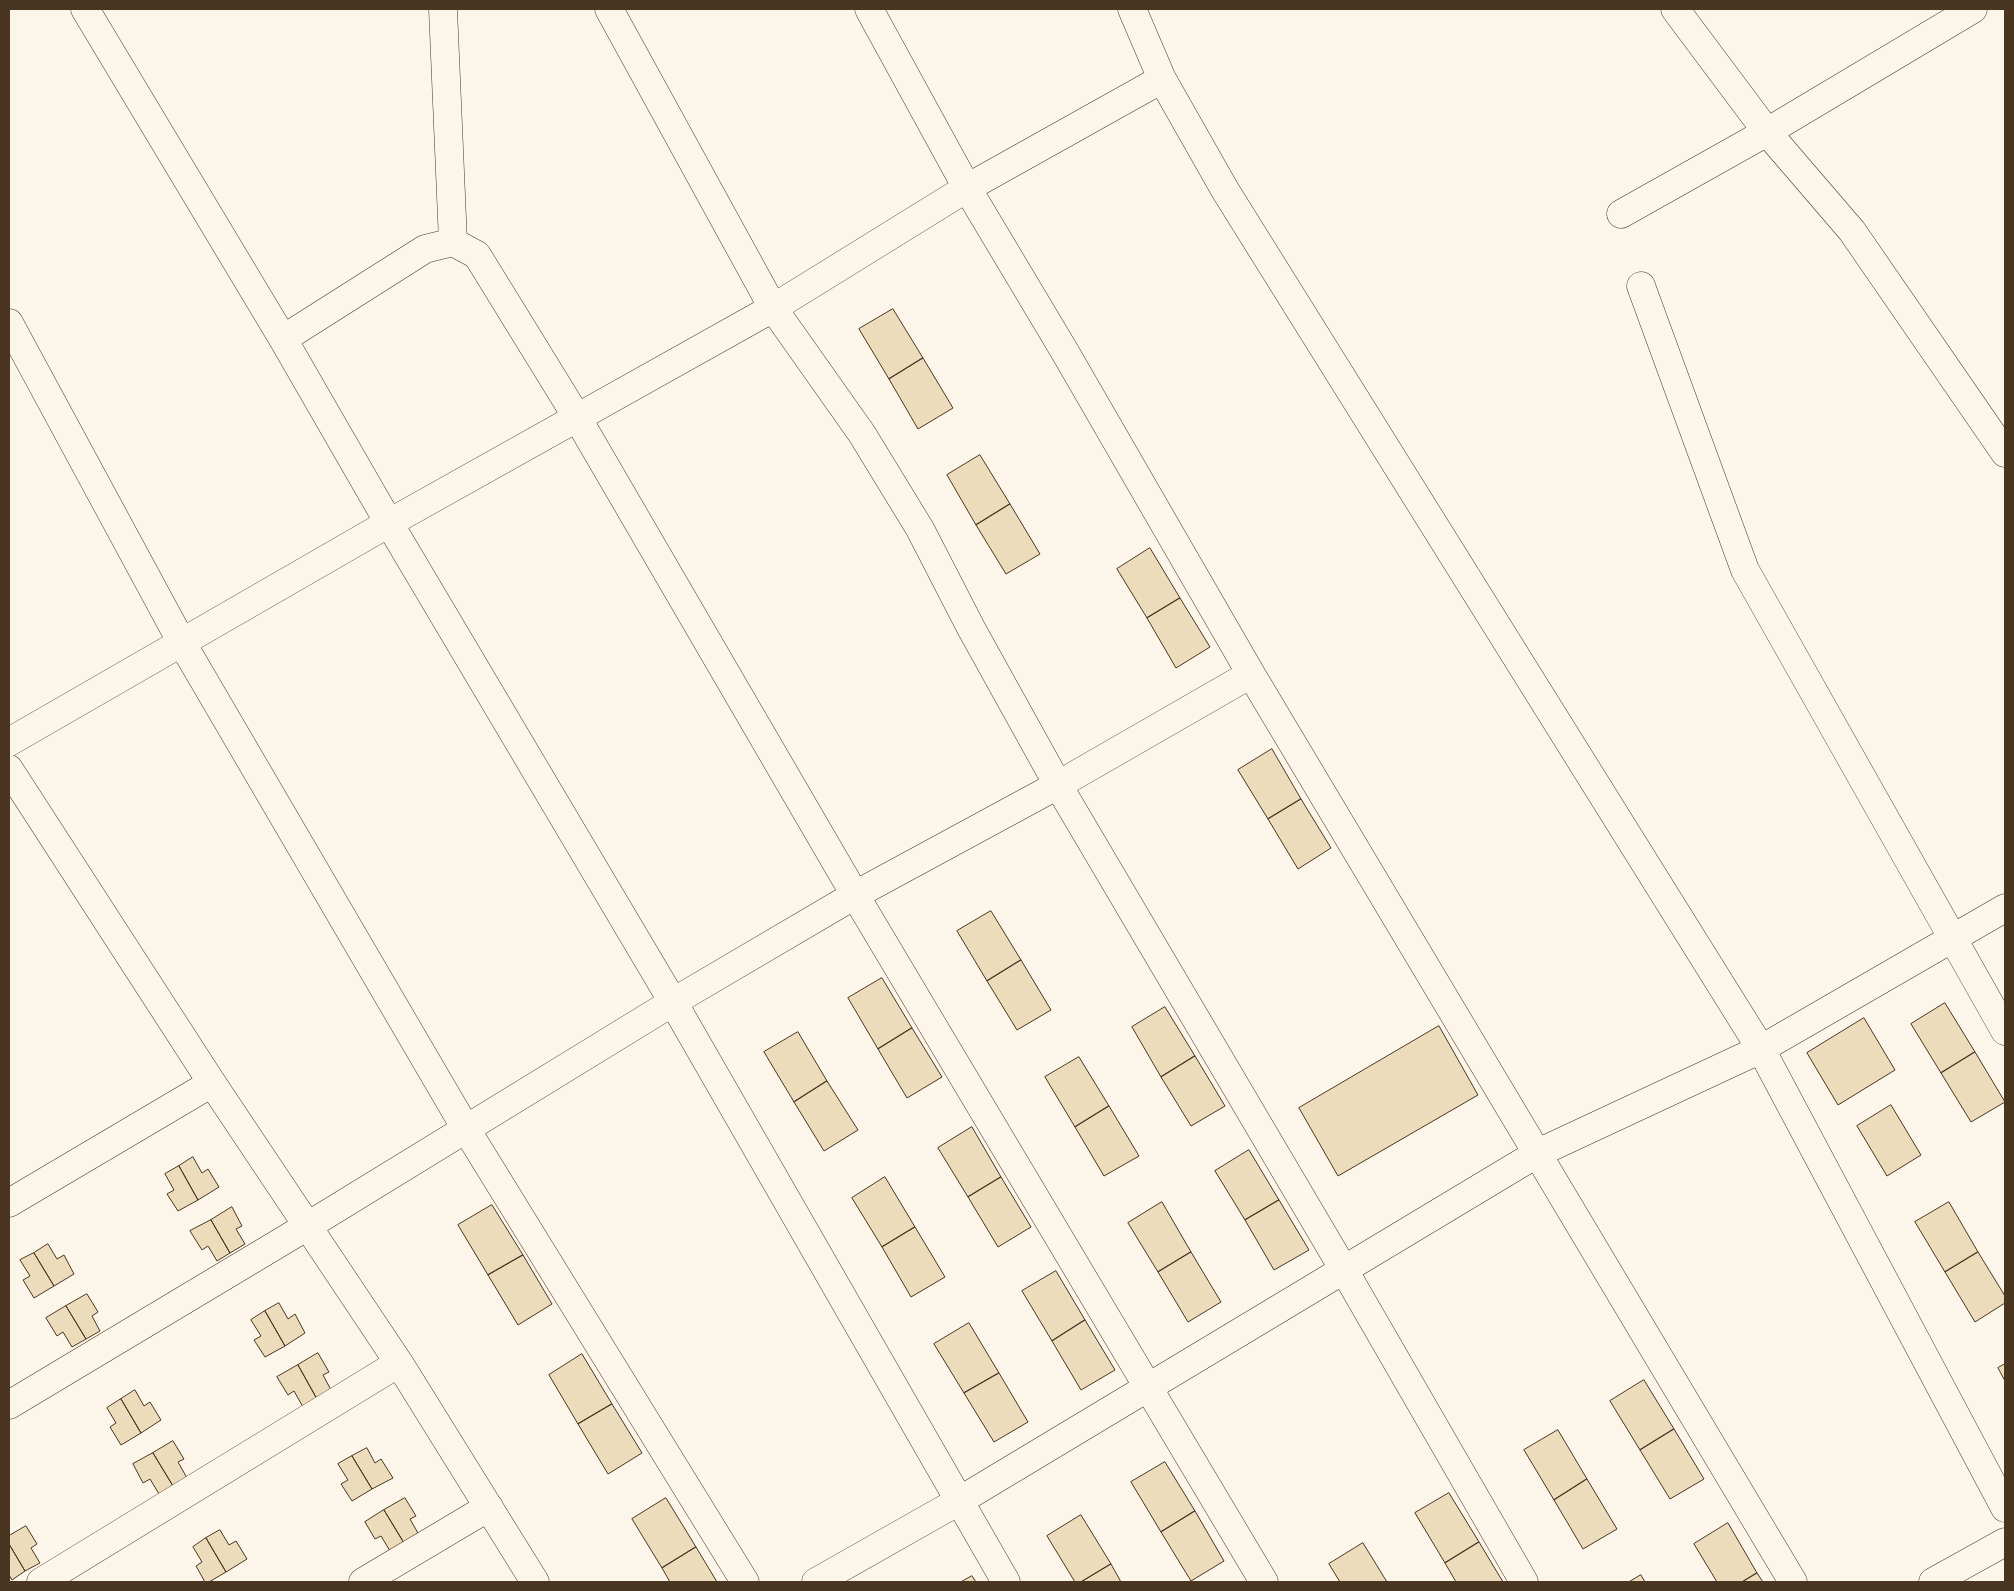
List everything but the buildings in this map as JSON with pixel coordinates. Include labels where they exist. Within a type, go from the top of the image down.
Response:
[{"type":"street","points":[[85,9],[283,339],[389,524],[673,1002],[1006,1582]]},
{"type":"street","points":[[443,9],[453,242]]},
{"type":"street","points":[[609,9],[773,308],[862,434],[920,529],[971,628],[1058,785],[1344,1270],[1524,1582]]},
{"type":"street","points":[[869,9],[967,188],[1065,352],[1251,674],[1793,1582]]},
{"type":"street","points":[[1132,9],[1162,79],[1225,190],[1761,1049],[2005,1508]]},
{"type":"street","points":[[1675,9],[1767,132],[1852,230],[2005,453]]},
{"type":"street","points":[[1621,214],[1767,132],[1973,9]]},
{"type":"street","points":[[9,742],[389,524],[773,308],[967,188],[1162,79]]},
{"type":"street","points":[[283,339],[425,249],[453,242],[477,255],[578,419],[855,895],[1264,1582]]},
{"type":"street","points":[[1641,286],[1745,570],[2005,1031]]},
{"type":"street","points":[[9,323],[182,643],[466,1129],[745,1582]]},
{"type":"street","points":[[9,1405],[673,1002],[855,895],[1058,785],[1251,674]]},
{"type":"street","points":[[9,769],[212,1083],[399,1363],[534,1582]]},
{"type":"street","points":[[816,1582],[959,1501],[1538,1152],[1761,1049],[2005,908]]},
{"type":"street","points":[[10,1199],[212,1083]]},
{"type":"street","points":[[41,1582],[399,1363]]},
{"type":"street","points":[[363,1582],[489,1507]]},
{"type":"street","points":[[1933,1582],[2005,1542]]}]
